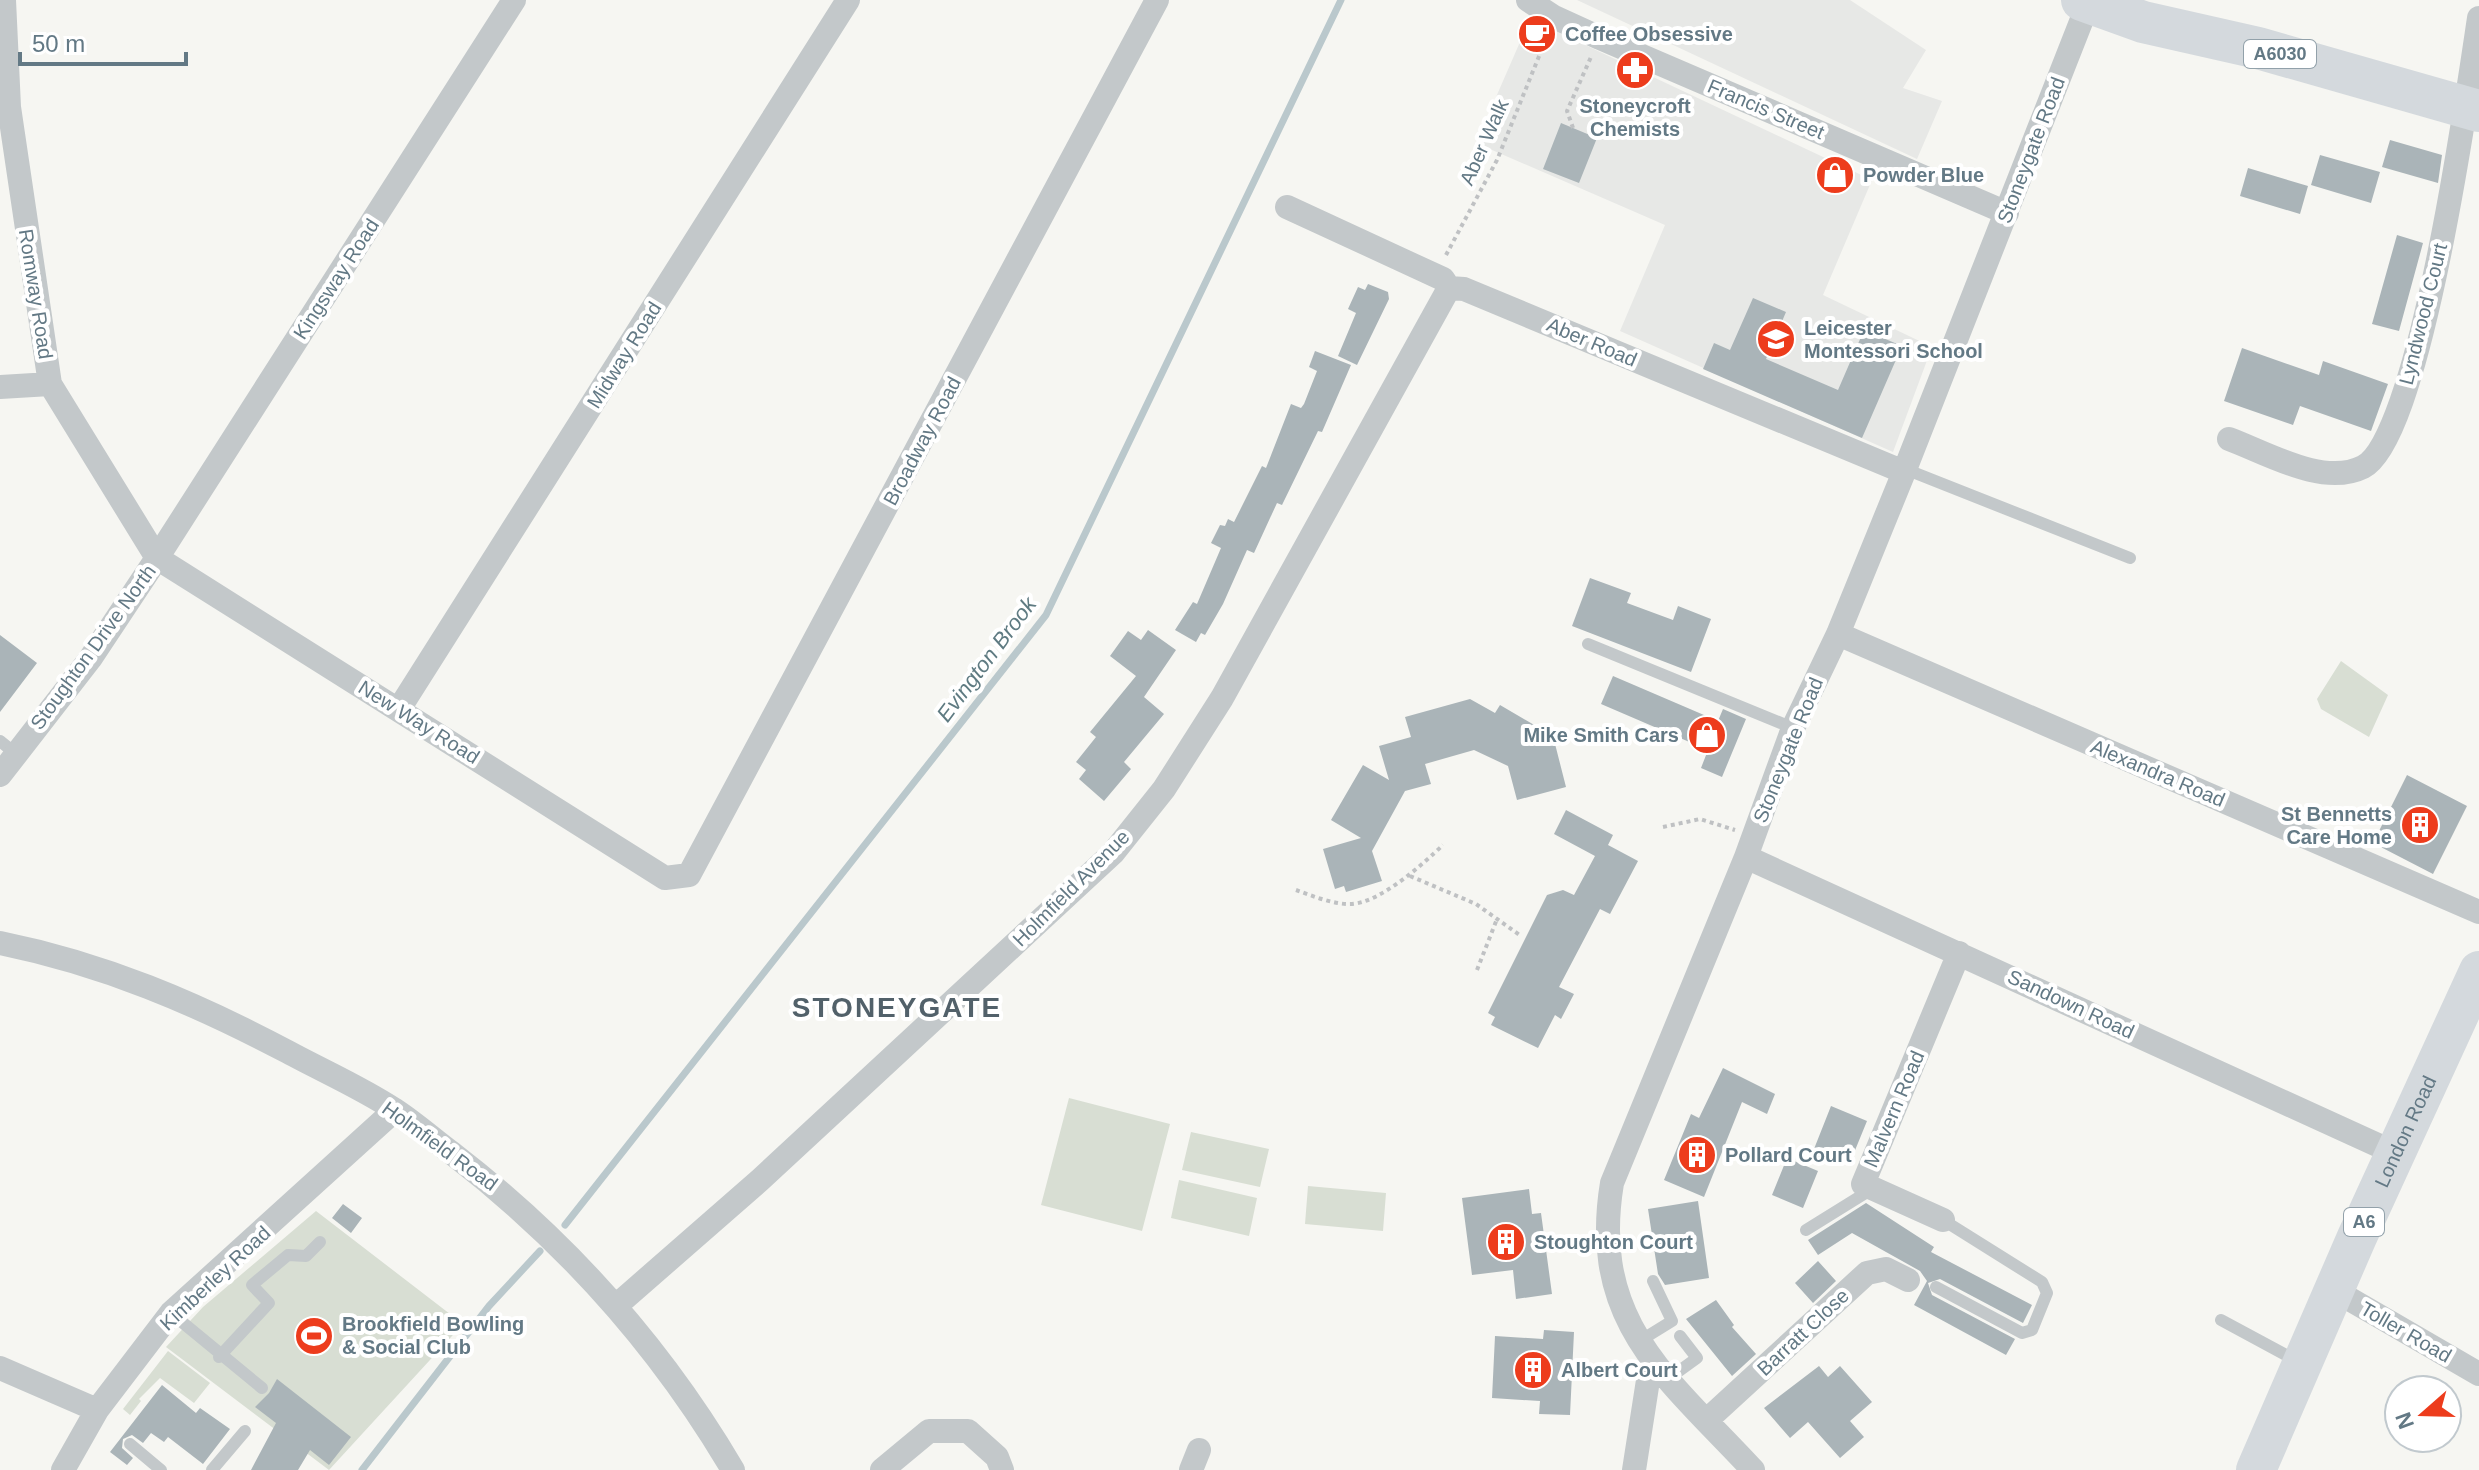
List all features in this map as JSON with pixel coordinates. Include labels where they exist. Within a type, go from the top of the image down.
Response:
[{"type":"highway","name":"A6030","points":[[2085,2],[2147,11],[2258,48],[2472,109]]},
{"type":"main road","name":"London Road","points":[[2256,1470],[2395,1153],[2479,971]]},
{"type":"street","name":"Romway Road","points":[[4,0],[9,107],[50,384],[157,558]]},
{"type":"street","name":"Kingsway Road","points":[[157,558],[514,0]]},
{"type":"street","name":"Midway Road","points":[[399,709],[848,0]]},
{"type":"street","name":"Broadway Road","points":[[682,879],[694,869],[1157,0]]},
{"type":"street","name":"Stoneygate Road","points":[[1753,1470],[1645,1351],[1619,1301],[1606,1241],[1612,1183],[1750,846],[1793,728],[1838,634],[2007,213],[2085,2]]},
{"type":"street","name":"Francis Street","points":[[1539,5],[1600,38],[2007,213]]},
{"type":"street","name":"Lyndwood Court","points":[[2229,439],[2331,473],[2362,468],[2374,459],[2385,444],[2412,371],[2472,109],[2479,18]]},
{"type":"street","name":"Aber Road","points":[[1287,207],[1442,282],[1904,470]]},
{"type":"street","name":"Holmfield Avenue","points":[[617,1305],[760,1180],[1113,853],[1164,789],[1222,698],[1442,282]]},
{"type":"street","points":[[0,387],[50,384]]},
{"type":"street","name":"New Way Road","points":[[157,558],[665,878],[682,879]]},
{"type":"street","name":"Stoughton Drive North","points":[[0,775],[8,748],[90,659],[157,558]]},
{"type":"street","name":"Alexandra Road","points":[[1838,634],[2479,912]]},
{"type":"street","name":"Sandown Road","points":[[1750,846],[1959,953],[2395,1153]]},
{"type":"street","name":"Holmfield Road","points":[[0,943],[45,952],[148,985],[214,1012],[395,1110],[511,1199],[581,1264],[617,1305],[701,1415],[733,1470]]},
{"type":"street","name":"Malvern Road","points":[[1943,1220],[1863,1184],[1959,953]]},
{"type":"street","name":"Kimberley Road","points":[[63,1470],[97,1410],[171,1313],[395,1110]]},
{"type":"street","name":"Barratt Close","points":[[1707,1420],[1867,1273],[1886,1269],[1908,1280]]},
{"type":"street","name":"Toller Road","points":[[2334,1290],[2479,1374]]},
{"type":"street","points":[[1634,1470],[1645,1351]]},
{"type":"street","points":[[0,1368],[97,1410]]},
{"type":"street","points":[[882,1470],[929,1431],[968,1431],[997,1457],[1002,1470]]},
{"type":"lane","points":[[1904,470],[2130,558]]},
{"type":"lane","points":[[1588,644],[1793,728]]},
{"type":"lane","points":[[1806,1230],[1864,1194],[1868,1187]]},
{"type":"lane","points":[[1936,1287],[2022,1333],[2032,1330],[2047,1293],[2042,1282],[1943,1220]]},
{"type":"lane","points":[[219,1357],[269,1303],[252,1285],[288,1255],[306,1256],[320,1242]]},
{"type":"lane","points":[[1645,1351],[1672,1321],[1653,1281]]},
{"type":"lane","points":[[171,1313],[219,1357],[262,1388]]},
{"type":"lane","points":[[2221,1320],[2303,1365]]},
{"type":"lane","points":[[1668,1379],[1697,1358],[1680,1336]]},
{"type":"lane","points":[[216,1469],[245,1431]]},
{"type":"lane","points":[[130,1444],[161,1470]]},
{"type":"path","name":"Aber Walk","points":[[1442,282],[1497,160],[1539,5]]},
{"type":"path","points":[[1573,128],[1567,111],[1600,38]]},
{"type":"path","points":[[1663,827],[1700,819],[1750,846]]},
{"type":"path","points":[[1296,890],[1354,904],[1410,876],[1443,845]]},
{"type":"path","points":[[1410,876],[1476,904],[1521,936]]},
{"type":"path","points":[[1477,970],[1497,919]]},
{"type":"shaded area","points":[[1577,0],[1850,0],[1926,50],[1903,88],[1942,101],[1917,159]]},
{"type":"shaded area","points":[[1530,19],[1872,180],[1823,295],[1932,347],[1893,452],[1620,331],[1665,225],[1476,143]]},
{"type":"shaded area","points":[[2341,661],[2388,695],[2369,737],[2321,709],[2317,699]]},
{"type":"shaded area","points":[[1069,1098],[1170,1124],[1142,1231],[1041,1205]]},
{"type":"shaded area","points":[[1191,1132],[1269,1149],[1260,1187],[1182,1170]]},
{"type":"shaded area","points":[[1179,1180],[1257,1198],[1249,1236],[1171,1218]]},
{"type":"shaded area","points":[[1308,1186],[1386,1193],[1383,1231],[1305,1224]]},
{"type":"shaded area","name":"Brookfield Bowling & Social Club","points":[[316,1211],[463,1324],[329,1470],[166,1347],[203,1307]]},
{"type":"shaded area","points":[[168,1351],[210,1383],[194,1403],[160,1378],[139,1399],[141,1401],[130,1415],[123,1409]]},
{"type":"building","points":[[1561,123],[1597,138],[1579,183],[1543,169]]},
{"type":"building","points":[[2390,140],[2442,155],[2438,183],[2382,167]]},
{"type":"building","points":[[2320,155],[2380,172],[2371,203],[2311,185]]},
{"type":"building","points":[[2248,168],[2308,186],[2300,214],[2240,196]]},
{"type":"building","points":[[2397,235],[2423,243],[2399,331],[2372,324]]},
{"type":"building","points":[[1368,284],[1388,292],[1389,299],[1357,365],[1338,356],[1356,313],[1348,309],[1358,287],[1365,290]]},
{"type":"building","points":[[1753,298],[1786,312],[1766,359],[1838,390],[1864,330],[1902,346],[1862,438],[1703,369],[1714,343],[1730,350]]},
{"type":"building","points":[[2242,348],[2319,375],[2323,361],[2388,384],[2371,431],[2300,406],[2293,425],[2224,401]]},
{"type":"building","points":[[1315,351],[1351,365],[1322,432],[1318,431],[1282,505],[1277,503],[1254,553],[1247,550],[1223,604],[1205,635],[1201,633],[1196,642],[1175,630],[1193,602],[1197,604],[1221,548],[1211,543],[1220,525],[1225,526],[1228,519],[1234,522],[1262,466],[1266,468],[1291,404],[1301,408],[1304,404],[1317,371],[1309,367]]},
{"type":"building","points":[[1590,578],[1631,593],[1627,603],[1673,620],[1678,606],[1711,619],[1691,672],[1572,626]]},
{"type":"building","points":[[1148,630],[1176,650],[1144,697],[1164,714],[1124,762],[1131,769],[1104,801],[1079,779],[1086,770],[1076,762],[1096,737],[1090,732],[1136,676],[1110,656],[1128,631],[1141,640]]},
{"type":"building","points":[[0,635],[37,663],[0,712]]},
{"type":"building","name":"Mike Smith Cars","points":[[1613,676],[1718,721],[1723,709],[1746,719],[1722,777],[1701,768],[1708,750],[1601,704]]},
{"type":"building","points":[[1470,699],[1495,713],[1500,705],[1553,736],[1566,787],[1517,800],[1508,766],[1474,750],[1425,764],[1431,784],[1405,791],[1372,851],[1382,881],[1346,892],[1344,886],[1335,889],[1323,849],[1361,838],[1331,820],[1363,765],[1389,780],[1379,746],[1411,737],[1405,717]]},
{"type":"building","name":"St Bennetts Care Home","points":[[2407,775],[2467,806],[2433,874],[2373,843]]},
{"type":"building","points":[[1566,810],[1613,835],[1608,845],[1638,861],[1610,914],[1600,909],[1559,987],[1574,994],[1561,1019],[1555,1015],[1538,1048],[1491,1025],[1495,1017],[1488,1013],[1547,895],[1563,890],[1574,895],[1595,856],[1554,834]]},
{"type":"building","points":[[1723,1068],[1775,1094],[1767,1114],[1742,1102],[1704,1197],[1664,1180],[1691,1114],[1699,1118]]},
{"type":"building","points":[[1831,1106],[1867,1121],[1849,1165],[1814,1149]]},
{"type":"building","name":"Pollard Court","points":[[1787,1158],[1818,1171],[1803,1208],[1772,1195]]},
{"type":"building","name":"Stoughton Court","points":[[1529,1189],[1532,1214],[1541,1213],[1552,1294],[1516,1299],[1513,1270],[1472,1275],[1462,1198]]},
{"type":"building","points":[[1698,1201],[1709,1278],[1665,1285],[1658,1274],[1648,1209]]},
{"type":"building","points":[[1866,1203],[1934,1247],[1931,1252],[2032,1305],[2023,1323],[1940,1279],[1928,1283],[1932,1295],[2015,1339],[2006,1355],[1914,1305],[1927,1281],[1920,1271],[1852,1233],[1818,1255],[1808,1240]]},
{"type":"building","points":[[343,1204],[362,1218],[351,1233],[332,1218]]},
{"type":"building","points":[[1818,1261],[1836,1281],[1813,1303],[1795,1283]]},
{"type":"building","points":[[1716,1300],[1734,1325],[1732,1327],[1756,1354],[1732,1376],[1686,1319]]},
{"type":"building","name":"Albert Court","points":[[1544,1330],[1574,1332],[1570,1415],[1539,1414],[1540,1401],[1492,1398],[1495,1336],[1543,1339]]},
{"type":"building","points":[[1819,1366],[1828,1377],[1840,1366],[1872,1402],[1850,1421],[1864,1437],[1840,1458],[1808,1422],[1790,1438],[1764,1408]]},
{"type":"building","points":[[277,1379],[351,1437],[329,1465],[310,1450],[298,1470],[251,1470],[276,1423],[255,1407]]},
{"type":"building","points":[[162,1385],[196,1413],[200,1408],[230,1429],[203,1464],[168,1437],[164,1442],[151,1433],[143,1443],[132,1435],[123,1439],[122,1448],[133,1458],[127,1465],[110,1452]]},
{"type":"waterway","name":"Evington Brook","points":[[565,1225],[1046,615],[1341,0]]},
{"type":"waterway","name":"Evington Brook","points":[[362,1470],[489,1306],[540,1251]]},
{"type":"place","name":"Coffee Obsessive","points":[[1537,34]]},
{"type":"place","name":"Stoneycroft Chemists","points":[[1635,70]]},
{"type":"place","name":"Powder Blue","points":[[1835,175]]},
{"type":"place","name":"Leicester Montessori School","points":[[1776,339]]},
{"type":"place","name":"Mike Smith Cars","points":[[1707,735]]},
{"type":"place","name":"St Bennetts Care Home","points":[[2420,825]]},
{"type":"place","name":"Pollard Court","points":[[1697,1155]]},
{"type":"place","name":"Stoughton Court","points":[[1506,1242]]},
{"type":"place","name":"Brookfield Bowling & Social Club","points":[[314,1336]]},
{"type":"place","name":"Albert Court","points":[[1533,1370]]},
{"type":"district","name":"STONEYGATE","points":[[897,1007]]}]
